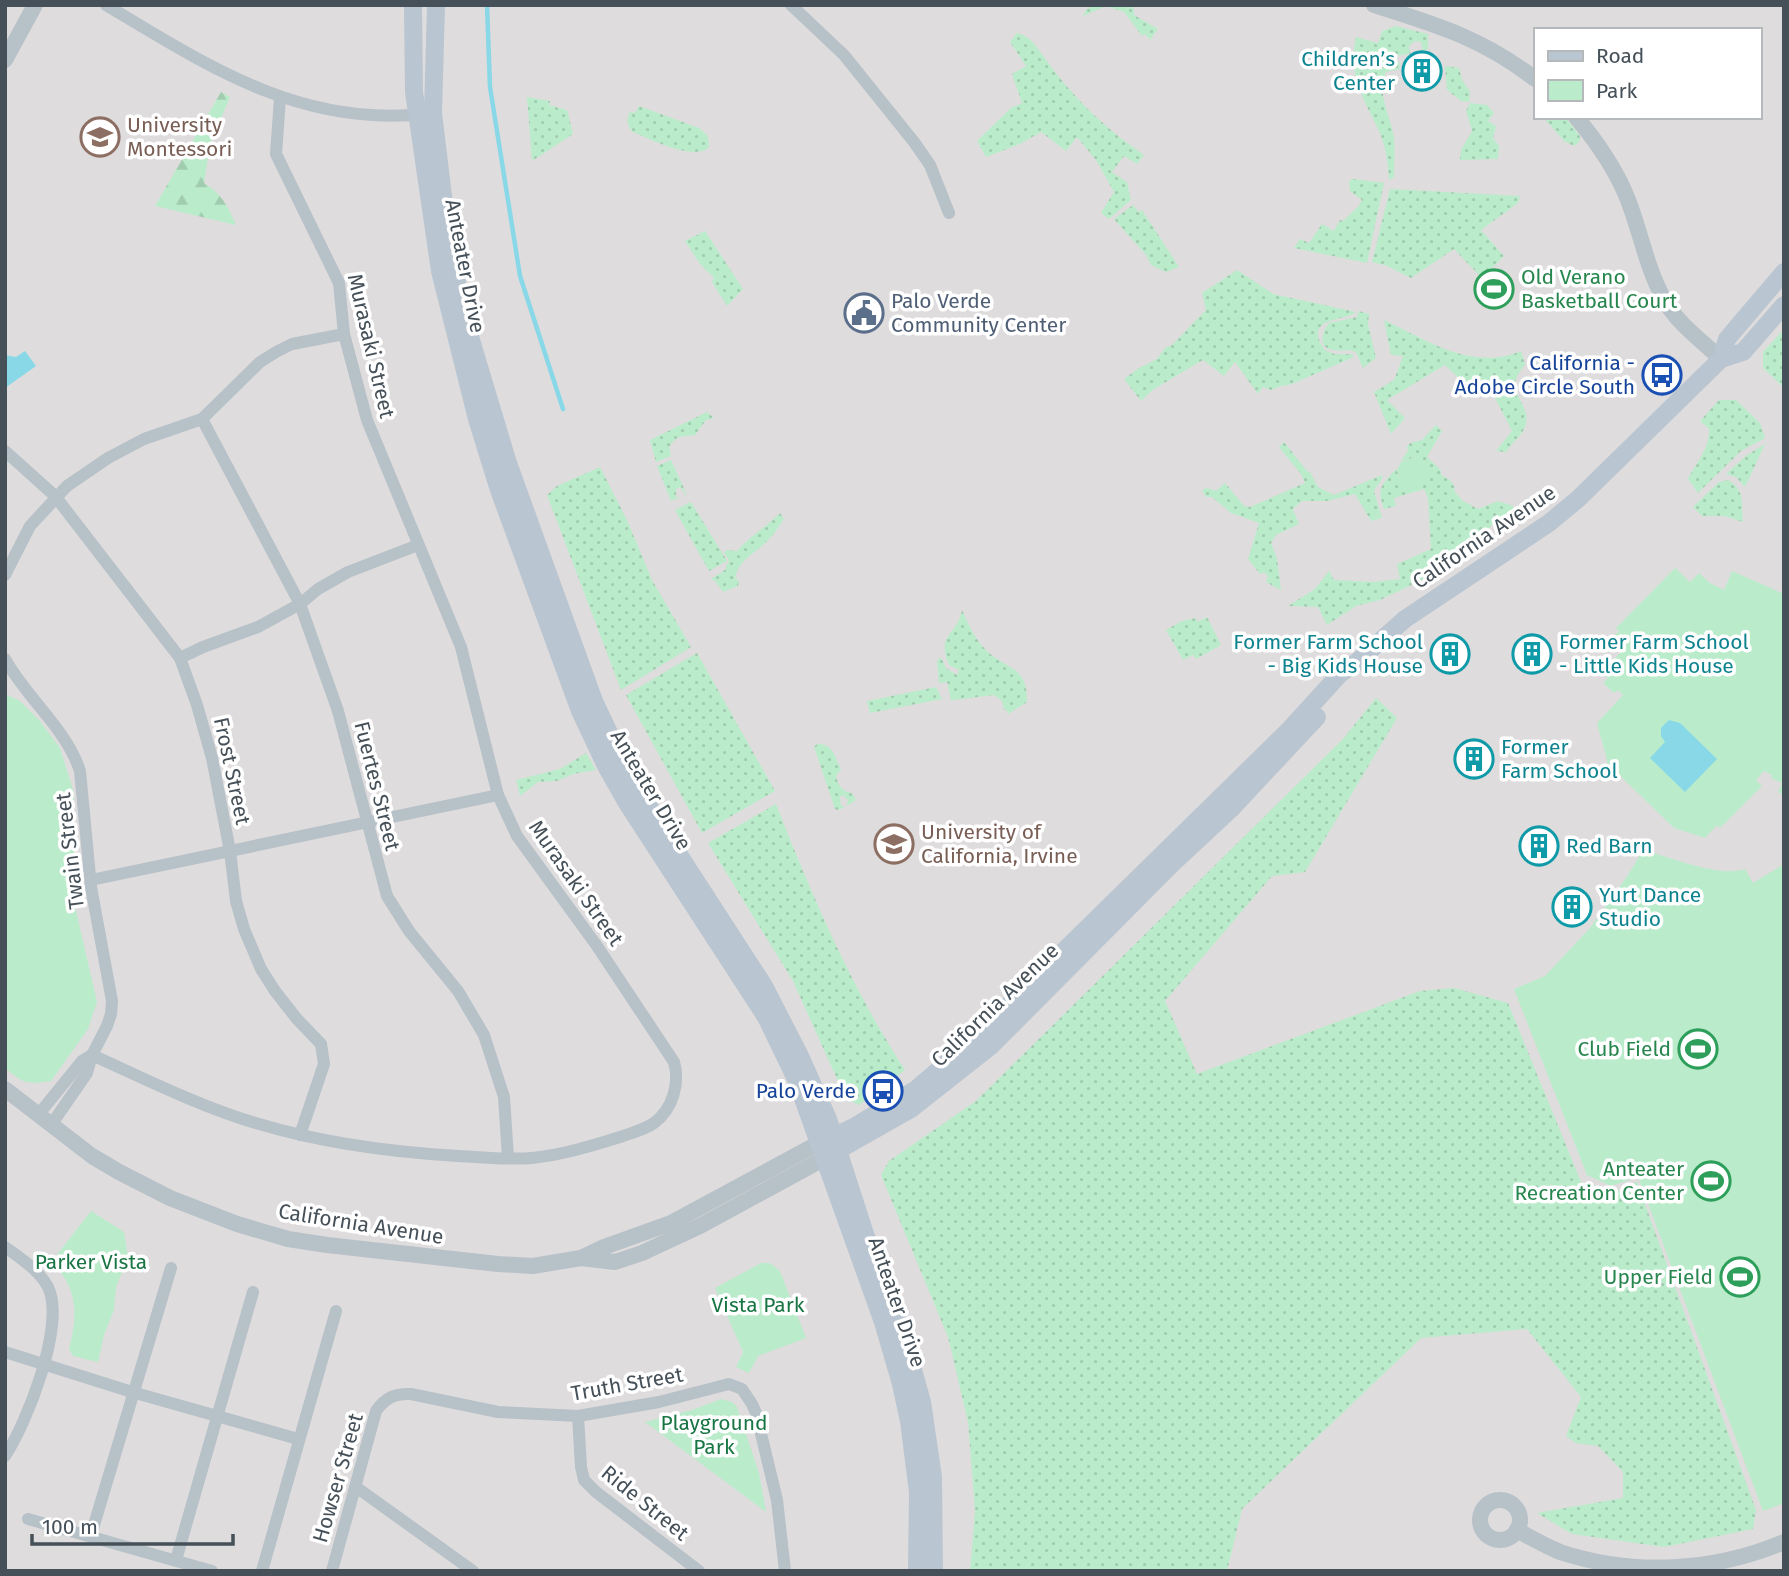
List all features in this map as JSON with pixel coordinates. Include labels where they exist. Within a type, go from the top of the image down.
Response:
[{"type":"main road","name":"Anteater Drive","points":[[413,5],[415,92],[426,114],[462,310],[504,450],[594,701],[616,747],[646,803],[764,986],[799,1054],[901,1384],[909,1420],[918,1492],[917,1571]]},
{"type":"main road","name":"Anteater Drive","points":[[436,5],[426,114],[434,237],[477,419],[499,490],[580,711],[627,803],[766,1017],[829,1147],[865,1234],[903,1334],[922,1402],[933,1478],[934,1571]]},
{"type":"main road","name":"California Avenue","points":[[1721,359],[1727,339],[1784,272]]},
{"type":"main road","name":"California Avenue","points":[[829,1147],[854,1127],[915,1090],[970,1043],[1288,731],[1340,674],[1359,661],[1405,619],[1549,523],[1578,499],[1721,359],[1743,352],[1784,305]]},
{"type":"main road","points":[[456,337],[468,357],[507,477],[518,489]]},
{"type":"street","points":[[5,60],[36,5]]},
{"type":"street","points":[[106,5],[244,83],[280,98],[336,113],[381,116],[426,114]]},
{"type":"street","points":[[791,5],[850,63],[914,142],[930,165],[949,213]]},
{"type":"street","points":[[1375,5],[1459,33],[1509,59],[1534,78]]},
{"type":"street","name":"Murasaki Street","points":[[92,1055],[247,1120],[300,1135],[422,1154],[531,1158],[560,1154],[640,1130],[655,1122],[666,1110],[677,1084],[678,1074],[674,1062],[597,946],[517,836],[498,794],[461,647],[367,419],[344,334],[339,283],[276,153],[280,98]]},
{"type":"street","points":[[1578,119],[1603,152],[1619,181],[1657,286],[1667,304],[1680,321],[1721,359]]},
{"type":"street","points":[[5,575],[30,526],[67,486],[108,458],[144,439],[202,419],[260,362],[276,352],[292,344],[344,334]]},
{"type":"street","name":"Fuertes Street","points":[[202,419],[300,604],[338,711],[382,881],[395,911],[458,991],[484,1035],[504,1097],[508,1158]]},
{"type":"street","name":"Frost Street","points":[[5,452],[55,496],[180,658],[212,758],[230,851],[236,901],[251,949],[275,991],[296,1020],[321,1044],[324,1053],[324,1064],[300,1135]]},
{"type":"street","points":[[180,658],[258,627],[300,604],[318,589],[348,572],[418,545]]},
{"type":"street","name":"Twain Street","points":[[5,659],[14,675],[60,733],[80,771],[91,880],[112,1001],[107,1026],[92,1055],[87,1073],[51,1125]]},
{"type":"street","points":[[91,880],[498,794]]},
{"type":"street","name":"Twain Street","points":[[38,1115],[82,1061],[92,1055]]},
{"type":"street","name":"California Avenue","points":[[5,1089],[92,1156],[170,1198],[237,1224],[327,1245],[498,1265],[533,1266],[581,1258],[615,1262],[642,1253],[700,1226],[829,1147]]},
{"type":"street","points":[[5,1247],[35,1270],[47,1286],[54,1313],[44,1364],[23,1423],[5,1456]]},
{"type":"street","points":[[91,1535],[171,1268]]},
{"type":"street","points":[[176,1560],[253,1292]]},
{"type":"street","points":[[262,1571],[336,1311]]},
{"type":"street","points":[[5,1352],[132,1392],[299,1439]]},
{"type":"street","name":"Truth Street","points":[[386,1399],[399,1393],[498,1412],[578,1416],[648,1404],[729,1384],[742,1389],[756,1413],[772,1470],[782,1531],[785,1571]]},
{"type":"street","name":"Howser Street","points":[[332,1571],[376,1411],[386,1399]]},
{"type":"street","name":"Ride Street","points":[[578,1416],[584,1480],[603,1498],[699,1571]]},
{"type":"street","points":[[356,1487],[473,1571]]},
{"type":"street","points":[[27,1519],[212,1571]]},
{"type":"street","points":[[1517,1530],[1571,1556],[1609,1566],[1663,1570],[1734,1560],[1784,1542]]},
{"type":"shaded area","name":"University of California, Irvine","points":[[5,5],[1784,5],[1784,1571],[5,1571]]},
{"type":"green space","points":[[1094,5],[1133,5],[1134,15],[1158,29],[1150,40],[1145,34],[1142,36],[1124,12],[1106,6],[1083,16],[1086,10]]},
{"type":"green space","points":[[1396,26],[1428,34],[1428,49],[1423,51],[1421,42],[1415,41],[1409,46],[1410,54],[1391,56],[1399,62],[1400,69],[1386,72],[1383,80],[1383,97],[1394,143],[1394,177],[1389,180],[1383,143],[1355,75],[1354,51],[1356,37],[1378,43],[1382,31]]},
{"type":"green space","points":[[1017,33],[1034,44],[1092,113],[1144,155],[1137,164],[1124,156],[1112,172],[1127,182],[1131,200],[1109,219],[1101,213],[1114,192],[1096,160],[1077,137],[1066,151],[1041,132],[1020,144],[986,157],[977,141],[1011,108],[1022,103],[1012,74],[1026,66],[1010,42]]},
{"type":"green space","points":[[1445,66],[1459,68],[1462,80],[1470,91],[1469,102],[1461,101],[1447,90]]},
{"type":"green space","points":[[221,92],[230,97],[210,144],[204,183],[223,201],[236,225],[155,206]]},
{"type":"green space","points":[[527,97],[550,101],[549,105],[567,110],[573,134],[532,161]]},
{"type":"green space","points":[[1470,103],[1487,105],[1494,113],[1488,121],[1496,126],[1493,138],[1499,146],[1498,159],[1460,160],[1461,150],[1472,131],[1466,111]]},
{"type":"green space","points":[[639,106],[699,128],[708,136],[709,147],[702,151],[683,151],[633,132],[628,125],[628,118],[630,112],[635,113]]},
{"type":"green space","points":[[1545,119],[1567,119],[1580,136],[1580,141],[1574,146],[1564,141]]},
{"type":"green space","points":[[1353,179],[1384,183],[1367,263],[1294,248],[1300,239],[1309,243],[1322,224],[1334,231],[1340,220],[1343,221],[1358,207],[1362,200],[1350,191],[1349,181]]},
{"type":"green space","points":[[1390,189],[1520,196],[1518,203],[1481,230],[1504,256],[1482,278],[1454,249],[1411,278],[1372,262]]},
{"type":"green space","points":[[1133,205],[1139,212],[1142,210],[1179,267],[1166,272],[1151,265],[1146,255],[1114,219]]},
{"type":"green space","points":[[705,231],[743,289],[727,306],[712,282],[714,278],[700,264],[685,241]]},
{"type":"green space","points":[[1237,270],[1273,294],[1356,312],[1328,322],[1318,331],[1325,350],[1334,354],[1352,354],[1354,357],[1292,384],[1271,390],[1263,387],[1258,394],[1235,362],[1224,376],[1203,360],[1154,389],[1141,401],[1124,379],[1157,359],[1165,348],[1172,345],[1206,310],[1202,293]]},
{"type":"green space","name":"Old Verano Basketball Court","points":[[1496,270],[1513,287],[1490,309],[1475,291]]},
{"type":"green space","points":[[1359,311],[1369,314],[1368,324],[1376,358],[1363,368],[1356,352],[1328,349],[1322,339],[1329,323],[1357,317]]},
{"type":"green space","points":[[1384,320],[1433,344],[1467,356],[1503,357],[1521,351],[1525,364],[1515,385],[1525,409],[1526,422],[1522,432],[1506,452],[1496,451],[1512,431],[1491,390],[1480,378],[1465,384],[1445,365],[1387,400],[1405,418],[1391,434],[1374,392],[1394,380],[1403,356],[1391,355]]},
{"type":"green space","points":[[1784,329],[1784,388],[1763,368],[1763,352]]},
{"type":"green space","points":[[1719,400],[1736,400],[1760,423],[1765,438],[1741,451],[1698,493],[1688,479],[1705,449],[1709,436],[1709,429],[1700,421]]},
{"type":"green space","points":[[707,412],[714,418],[706,420],[695,435],[676,439],[669,447],[671,456],[656,462],[650,440]]},
{"type":"green space","points":[[1436,425],[1442,431],[1427,457],[1441,470],[1441,475],[1450,480],[1455,487],[1454,491],[1463,501],[1478,509],[1498,501],[1513,506],[1513,509],[1491,526],[1476,546],[1430,576],[1380,600],[1356,606],[1327,625],[1318,607],[1288,606],[1315,589],[1329,571],[1334,580],[1374,582],[1400,579],[1397,564],[1431,549],[1428,498],[1424,489],[1394,498],[1396,506],[1384,509],[1381,491],[1396,469],[1404,486],[1419,456],[1401,461],[1409,449],[1406,448],[1410,443],[1422,440]]},
{"type":"green space","points":[[1284,442],[1310,472],[1318,487],[1334,495],[1382,475],[1374,491],[1382,518],[1371,521],[1355,494],[1327,501],[1302,501],[1293,509],[1299,524],[1276,535],[1271,543],[1277,559],[1281,590],[1266,582],[1268,576],[1264,572],[1260,574],[1248,559],[1259,523],[1231,513],[1212,497],[1206,497],[1202,490],[1207,488],[1216,491],[1225,483],[1244,506],[1250,507],[1305,483],[1279,447]]},
{"type":"green space","points":[[1765,444],[1746,485],[1736,477],[1726,474],[1747,455]]},
{"type":"green space","points":[[1418,456],[1431,477],[1410,489],[1404,486],[1397,470],[1401,462]]},
{"type":"green space","points":[[671,460],[687,495],[682,495],[686,494],[680,487],[676,489],[676,497],[680,497],[671,501],[657,466]]},
{"type":"green space","points":[[600,467],[627,520],[652,580],[691,647],[621,690],[547,495],[557,486]]},
{"type":"green space","points":[[1728,480],[1740,493],[1743,522],[1725,516],[1702,516],[1693,507],[1719,482]]},
{"type":"green space","points":[[691,502],[727,561],[709,571],[675,510]]},
{"type":"green space","points":[[780,513],[784,519],[774,533],[737,571],[735,578],[739,581],[738,586],[723,592],[711,579],[725,570],[729,560],[724,553],[726,550],[737,551]]},
{"type":"green space","points":[[1675,568],[1690,582],[1699,573],[1724,590],[1732,571],[1784,594],[1784,795],[1778,792],[1782,783],[1764,771],[1756,780],[1762,786],[1720,828],[1717,825],[1705,838],[1674,828],[1608,764],[1597,723],[1623,695],[1618,690],[1614,693],[1603,683],[1608,678],[1601,672],[1620,653],[1609,641],[1619,631],[1616,628]]},
{"type":"green space","points":[[962,610],[984,648],[1016,671],[1024,682],[1027,702],[1008,714],[1002,701],[994,695],[946,701],[951,700],[947,682],[939,683],[937,661],[941,657],[946,668],[957,675],[959,670],[949,665],[945,647]]},
{"type":"green space","points":[[1207,617],[1221,645],[1196,659],[1193,655],[1183,660],[1166,630],[1182,621],[1196,618],[1197,622]]},
{"type":"green space","points":[[697,653],[775,791],[702,833],[626,695]]},
{"type":"green space","points":[[936,687],[942,699],[870,713],[867,701]]},
{"type":"green space","points":[[5,694],[20,701],[39,720],[60,748],[74,793],[74,902],[97,1002],[88,1029],[51,1081],[31,1083],[16,1077],[5,1068]]},
{"type":"green space","points":[[1376,698],[1397,718],[1305,872],[1272,876],[1165,1001],[1197,1074],[1420,991],[1454,988],[1508,1003],[1581,1182],[1617,1192],[1637,1182],[1756,1510],[1753,1529],[1664,1547],[1572,1534],[1537,1513],[1623,1498],[1623,1472],[1598,1446],[1576,1443],[1566,1436],[1581,1397],[1527,1329],[1421,1338],[1242,1509],[1227,1571],[970,1571],[975,1511],[968,1422],[948,1337],[881,1175],[889,1161],[976,1101],[1343,739]]},
{"type":"green space","points":[[817,744],[827,746],[833,752],[841,769],[836,776],[838,782],[843,790],[852,793],[856,800],[847,806],[848,799],[844,795],[840,797],[841,806],[845,807],[838,810],[835,809],[814,747]]},
{"type":"green space","points":[[586,753],[596,770],[573,774],[557,781],[538,782],[520,796],[516,780],[560,769]]},
{"type":"green space","points":[[776,804],[850,974],[905,1070],[859,1105],[846,1099],[793,981],[708,843]]},
{"type":"green space","name":"Anteater Recreation Center","points":[[1643,850],[1708,869],[1745,869],[1753,883],[1784,864],[1784,1503],[1763,1511],[1638,1177],[1611,1186],[1587,1175],[1514,989],[1545,976],[1590,928]]},
{"type":"green space","name":"Parker Vista","points":[[91,1211],[124,1232],[128,1257],[116,1287],[114,1310],[104,1335],[98,1362],[73,1356],[69,1349],[74,1325],[74,1303],[67,1282],[52,1261]]},
{"type":"green space","name":"Vista Park","points":[[761,1263],[770,1263],[780,1271],[806,1338],[758,1356],[749,1373],[736,1367],[743,1352],[715,1288]]},
{"type":"green space","name":"Playground Park","points":[[721,1399],[732,1402],[737,1407],[759,1473],[766,1512],[645,1422],[692,1410]]},
{"type":"water","points":[[25,351],[36,366],[5,388],[5,355],[16,357]]},
{"type":"water","points":[[1669,720],[1680,723],[1717,759],[1685,792],[1650,758],[1665,742],[1661,736],[1661,728]]},
{"type":"waterway","points":[[487,5],[490,87],[520,276],[563,409]]},
{"type":"place","name":"Children’s Center","points":[[1422,71]]},
{"type":"place","name":"University Montessori","points":[[100,137]]},
{"type":"place","name":"Old Verano Basketball Court","points":[[1494,289]]},
{"type":"place","name":"Palo Verde Community Center","points":[[864,313]]},
{"type":"place","name":"California - Adobe Circle South","points":[[1662,375]]},
{"type":"place","name":"Former Farm School - Big Kids House","points":[[1450,654]]},
{"type":"place","name":"Former Farm School - Little Kids House","points":[[1532,654]]},
{"type":"place","name":"Former Farm School","points":[[1474,759]]},
{"type":"place","name":"University of California, Irvine","points":[[894,844]]},
{"type":"place","name":"Red Barn","points":[[1539,846]]},
{"type":"place","name":"Yurt Dance Studio","points":[[1572,907]]},
{"type":"place","name":"Club Field","points":[[1698,1049]]},
{"type":"place","name":"Palo Verde","points":[[883,1091]]},
{"type":"place","name":"Anteater Recreation Center","points":[[1711,1181]]},
{"type":"place","name":"Upper Field","points":[[1740,1277]]}]
